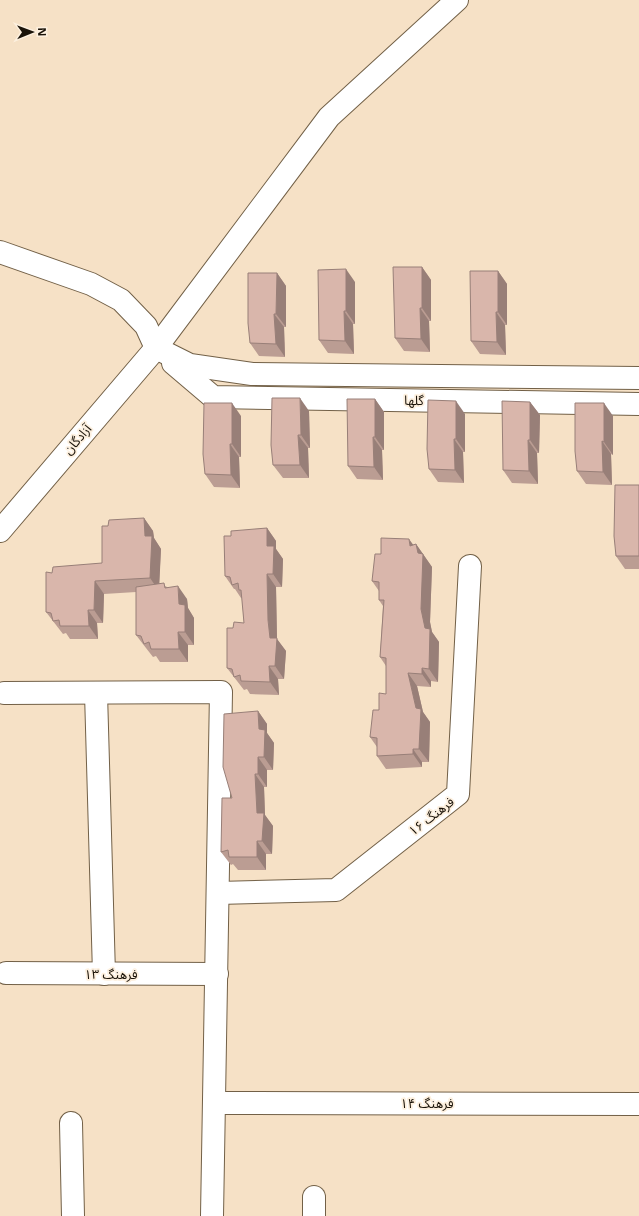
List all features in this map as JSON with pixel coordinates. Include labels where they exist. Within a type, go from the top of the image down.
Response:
[{"type":"street","name":"آزادگان","points":[[0,531],[156,348],[329,117],[457,0]]},
{"type":"street","points":[[0,252],[91,284],[121,300],[146,326],[156,348]]},
{"type":"street","name":"گلها","points":[[156,348],[190,365],[252,374],[639,378]]},
{"type":"street","name":"گلها","points":[[156,348],[213,397],[639,404]]},
{"type":"street","name":"فرهنگ ۱۶","points":[[218,892],[336,890],[458,794],[470,566]]},
{"type":"street","points":[[4,693],[221,692],[212,1216]]},
{"type":"street","points":[[96,693],[104,974]]},
{"type":"street","name":"فرهنگ ۱۳","points":[[6,973],[217,974]]},
{"type":"street","name":"فرهنگ ۱۴","points":[[214,1103],[639,1104]]},
{"type":"street","points":[[71,1124],[73,1216]]},
{"type":"building","points":[[393,267],[422,267],[422,308],[420,308],[421,339],[395,338]]},
{"type":"building","points":[[346,269],[346,311],[344,311],[345,341],[319,340],[318,270]]},
{"type":"building","points":[[470,271],[498,271],[498,312],[496,312],[497,342],[471,341]]},
{"type":"building","points":[[248,273],[277,273],[276,314],[274,314],[276,344],[250,343],[248,323]]},
{"type":"building","points":[[272,398],[300,398],[301,435],[298,435],[300,465],[273,465],[271,445]]},
{"type":"building","points":[[347,399],[375,399],[375,437],[373,437],[374,467],[348,466]]},
{"type":"building","points":[[428,400],[456,401],[456,439],[454,439],[455,470],[429,469],[427,449]]},
{"type":"building","points":[[502,401],[530,402],[530,440],[528,440],[529,471],[503,470]]},
{"type":"building","points":[[204,403],[232,403],[232,444],[230,444],[231,475],[205,474],[203,454]]},
{"type":"building","points":[[575,403],[604,403],[604,442],[602,441],[603,472],[577,471],[575,451]]},
{"type":"building","points":[[615,485],[639,485],[639,556],[616,556],[614,536]]},
{"type":"building","points":[[144,518],[145,536],[152,536],[150,578],[95,581],[94,610],[88,610],[89,626],[60,626],[59,620],[53,621],[51,613],[46,612],[46,572],[52,573],[53,567],[102,563],[102,526],[108,526],[109,520]]},
{"type":"building","points":[[267,528],[267,546],[274,546],[273,574],[267,574],[270,638],[277,638],[275,666],[269,666],[270,682],[241,681],[240,675],[234,677],[232,669],[227,668],[227,628],[233,628],[234,622],[244,623],[241,590],[239,590],[238,583],[232,585],[230,577],[225,576],[224,536],[231,536],[231,531]]},
{"type":"building","points":[[381,538],[409,539],[410,546],[416,544],[418,553],[423,554],[421,609],[425,628],[430,629],[429,669],[422,668],[422,674],[408,673],[416,708],[421,709],[419,749],[413,749],[413,754],[377,756],[377,738],[370,737],[373,710],[379,710],[379,693],[386,694],[386,658],[380,657],[384,600],[379,600],[379,582],[372,581],[375,554],[381,554]]},
{"type":"building","points":[[164,583],[165,588],[178,586],[179,604],[185,605],[185,632],[178,632],[179,649],[151,649],[149,642],[144,644],[141,636],[136,635],[136,587]]},
{"type":"building","points":[[258,711],[259,729],[265,730],[264,757],[258,757],[258,774],[255,774],[257,813],[264,813],[262,841],[257,841],[257,857],[229,857],[228,850],[221,852],[222,798],[232,798],[223,767],[224,714]]}]
